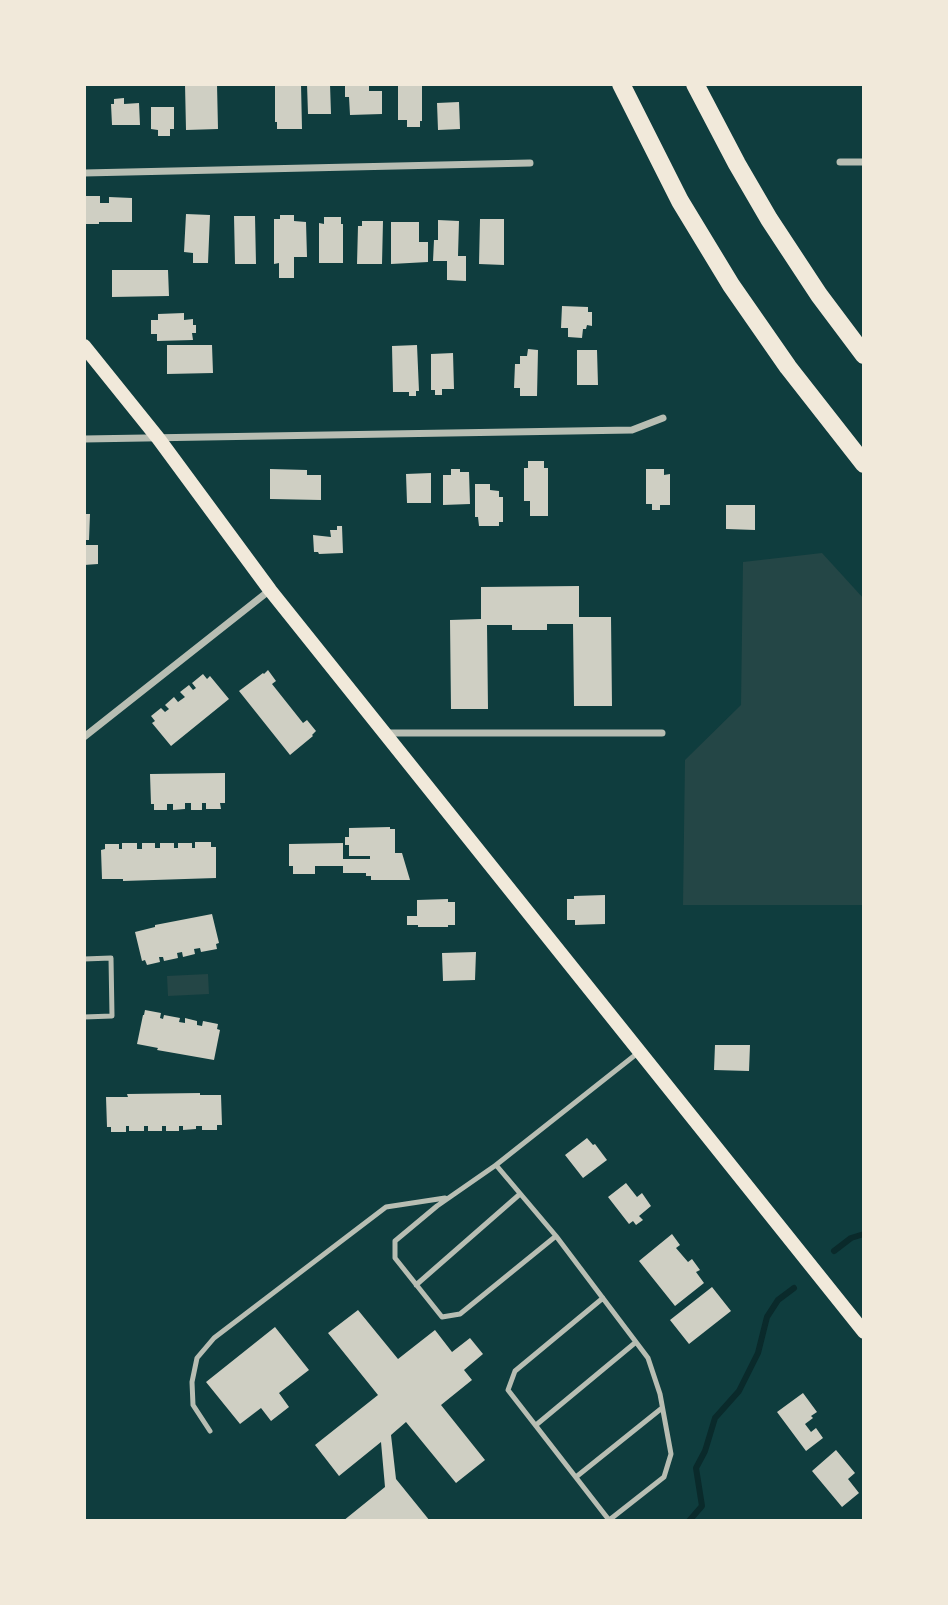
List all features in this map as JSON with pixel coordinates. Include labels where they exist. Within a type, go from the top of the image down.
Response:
[{"type":"highway","points":[[621,84],[680,201],[732,285],[788,367],[864,464]]},
{"type":"highway","points":[[695,84],[769,219],[819,295],[864,355]]},
{"type":"main road","points":[[84,346],[158,438],[270,590],[864,1332]]},
{"type":"street","points":[[840,162],[864,162]]},
{"type":"street","points":[[84,173],[530,163]]},
{"type":"street","points":[[84,439],[632,430],[663,418]]},
{"type":"street","points":[[84,737],[270,590]]},
{"type":"street","points":[[385,733],[662,733]]},
{"type":"lane","points":[[84,958],[111,958],[112,1016],[84,1017]]},
{"type":"lane","points":[[556,1236],[460,1314],[442,1317],[394,1258],[395,1241],[639,1052]]},
{"type":"lane","points":[[496,1165],[556,1236],[603,1298],[648,1358],[671,1454],[664,1478],[609,1520],[508,1390],[515,1371],[603,1298]]},
{"type":"lane","points":[[416,1285],[520,1194]]},
{"type":"lane","points":[[210,1431],[193,1405],[192,1382],[197,1358],[214,1338],[386,1206],[449,1198]]},
{"type":"lane","points":[[536,1425],[636,1342]]},
{"type":"lane","points":[[576,1477],[662,1408]]},
{"type":"shaded area","points":[[822,553],[864,599],[864,905],[683,905],[685,760],[741,705],[743,562]]},
{"type":"shaded area","points":[[208,974],[209,994],[168,996],[167,976]]},
{"type":"building","points":[[185,84],[217,84],[218,129],[186,130]]},
{"type":"building","points":[[275,84],[301,84],[302,129],[277,129]]},
{"type":"building","points":[[307,84],[330,84],[331,114],[308,114]]},
{"type":"building","points":[[345,84],[369,84],[369,91],[382,91],[382,114],[350,115]]},
{"type":"building","points":[[398,84],[422,86],[420,127],[407,127],[407,120],[398,120]]},
{"type":"building","points":[[124,98],[124,104],[139,103],[140,125],[112,125],[111,104],[114,104],[114,99]]},
{"type":"building","points":[[459,102],[460,129],[438,130],[437,103]]},
{"type":"building","points":[[151,107],[174,107],[174,129],[170,129],[170,136],[158,136],[158,130],[151,129]]},
{"type":"building","points":[[84,196],[100,196],[100,203],[109,203],[109,197],[132,198],[132,222],[84,224]]},
{"type":"building","points":[[186,214],[210,215],[208,263],[193,263],[193,253],[184,252]]},
{"type":"building","points":[[280,215],[294,215],[294,221],[306,222],[307,257],[294,257],[294,278],[279,278],[279,263],[274,264],[274,219],[280,219]]},
{"type":"building","points":[[234,216],[255,216],[256,264],[235,264]]},
{"type":"building","points":[[324,217],[341,217],[343,263],[319,263],[319,223],[324,224]]},
{"type":"building","points":[[480,219],[504,219],[504,265],[479,264]]},
{"type":"building","points":[[438,220],[459,221],[458,256],[466,256],[466,281],[447,280],[447,261],[433,261],[434,240],[438,240]]},
{"type":"building","points":[[362,221],[383,221],[382,264],[357,264],[358,226],[362,226]]},
{"type":"building","points":[[391,222],[419,222],[419,242],[428,242],[428,262],[391,264]]},
{"type":"building","points":[[112,270],[168,270],[169,296],[112,297]]},
{"type":"building","points":[[562,306],[588,307],[588,312],[592,312],[592,326],[587,325],[586,329],[583,329],[582,338],[568,337],[568,328],[561,328]]},
{"type":"building","points":[[184,313],[184,320],[193,319],[193,325],[196,325],[196,333],[192,333],[193,340],[157,341],[157,334],[151,334],[151,320],[158,320],[158,314]]},
{"type":"building","points":[[167,345],[212,345],[213,373],[167,374]]},
{"type":"building","points":[[417,345],[419,391],[416,391],[416,396],[409,396],[409,392],[393,392],[392,346]]},
{"type":"building","points":[[528,349],[538,350],[537,396],[520,396],[520,388],[514,388],[515,364],[520,364],[520,356],[527,356]]},
{"type":"building","points":[[577,350],[597,350],[598,385],[577,385]]},
{"type":"building","points":[[453,353],[454,389],[442,389],[442,395],[435,395],[435,390],[431,390],[431,354]]},
{"type":"building","points":[[528,461],[544,461],[544,468],[548,468],[548,516],[530,516],[530,501],[524,501],[524,468],[528,468]]},
{"type":"building","points":[[270,469],[307,470],[307,475],[321,475],[321,500],[270,499]]},
{"type":"building","points":[[451,469],[469,472],[470,504],[443,505],[443,475],[451,475]]},
{"type":"building","points":[[646,469],[664,469],[664,475],[670,474],[670,505],[660,505],[660,510],[652,510],[652,504],[646,504]]},
{"type":"building","points":[[431,473],[431,503],[407,503],[406,474]]},
{"type":"building","points":[[475,484],[490,484],[490,490],[499,491],[499,497],[503,497],[503,522],[499,522],[499,526],[479,526],[478,517],[475,517]]},
{"type":"building","points":[[726,505],[755,505],[755,530],[726,529]]},
{"type":"building","points":[[84,514],[90,514],[89,540],[84,540]]},
{"type":"building","points":[[337,526],[342,526],[343,553],[314,552],[313,535],[331,537],[330,530],[337,530]]},
{"type":"building","points":[[84,545],[98,545],[98,564],[84,565]]},
{"type":"building","points":[[579,586],[579,617],[611,617],[612,706],[574,706],[573,624],[547,624],[547,630],[512,630],[512,625],[487,625],[488,709],[451,709],[450,620],[481,619],[481,587]]},
{"type":"building","points":[[268,670],[276,681],[272,684],[303,723],[307,720],[316,731],[290,755],[239,691]]},
{"type":"building","points":[[203,674],[207,679],[210,676],[229,699],[171,746],[152,723],[155,721],[151,716],[161,708],[165,712],[169,709],[165,705],[174,697],[178,702],[185,697],[180,692],[189,685],[193,690],[196,688],[192,683]]},
{"type":"building","points":[[225,773],[225,803],[220,803],[221,809],[206,809],[206,803],[202,803],[202,810],[191,810],[191,803],[185,803],[185,809],[173,810],[173,804],[167,804],[167,810],[154,810],[154,804],[151,804],[150,774]]},
{"type":"building","points":[[349,828],[395,829],[395,853],[402,853],[410,880],[371,880],[371,876],[366,876],[366,873],[343,873],[343,866],[315,866],[315,874],[293,874],[293,866],[289,866],[289,844],[343,843],[343,859],[370,859],[370,856],[349,856],[349,845],[345,845],[345,837],[349,837]]},
{"type":"building","points":[[195,842],[211,842],[211,847],[216,847],[216,878],[123,881],[102,879],[101,850],[105,849],[105,844],[119,844],[119,849],[122,849],[122,843],[137,843],[137,849],[142,849],[142,843],[155,843],[155,848],[160,848],[160,843],[174,843],[174,848],[178,848],[178,843],[192,843],[192,848],[195,848]]},
{"type":"building","points":[[605,895],[605,924],[575,925],[575,920],[567,920],[567,899],[574,899],[574,896]]},
{"type":"building","points":[[448,899],[448,902],[455,902],[455,925],[407,925],[407,916],[417,916],[417,900]]},
{"type":"building","points":[[212,914],[219,943],[216,944],[217,949],[201,952],[200,948],[194,949],[195,954],[183,957],[182,952],[177,953],[178,958],[164,961],[163,957],[159,957],[160,962],[147,965],[145,960],[142,961],[135,932],[155,925]]},
{"type":"building","points":[[476,952],[475,980],[443,981],[442,953]]},
{"type":"building","points":[[145,1010],[161,1013],[160,1018],[163,1019],[164,1015],[180,1018],[179,1022],[185,1023],[185,1018],[197,1021],[197,1025],[202,1026],[203,1021],[218,1024],[217,1029],[220,1030],[214,1060],[137,1044]]},
{"type":"building","points":[[715,1045],[750,1045],[749,1071],[714,1070]]},
{"type":"building","points":[[127,1094],[221,1095],[222,1125],[217,1125],[217,1130],[202,1130],[202,1126],[196,1126],[196,1129],[183,1130],[183,1126],[179,1126],[179,1131],[166,1131],[166,1126],[162,1126],[162,1131],[148,1131],[148,1126],[144,1126],[144,1131],[129,1131],[129,1126],[126,1126],[126,1132],[111,1132],[111,1127],[107,1127],[106,1097],[128,1097]]},
{"type":"building","points":[[587,1138],[607,1160],[583,1178],[565,1155]]},
{"type":"building","points":[[626,1183],[637,1197],[642,1193],[651,1206],[639,1216],[643,1220],[636,1225],[633,1221],[629,1224],[608,1197]]},
{"type":"building","points":[[672,1234],[680,1245],[676,1248],[688,1262],[692,1259],[700,1270],[696,1272],[704,1283],[675,1306],[639,1261]]},
{"type":"building","points":[[712,1287],[731,1311],[689,1344],[670,1320]]},
{"type":"building","points":[[358,1310],[398,1359],[435,1330],[452,1352],[470,1338],[483,1354],[464,1370],[472,1380],[441,1405],[485,1460],[456,1483],[406,1422],[391,1435],[396,1479],[430,1521],[343,1521],[385,1487],[381,1442],[339,1476],[315,1445],[378,1395],[328,1333]]},
{"type":"building","points":[[275,1327],[309,1370],[279,1393],[289,1407],[271,1421],[261,1408],[240,1424],[206,1382]]},
{"type":"building","points":[[803,1393],[817,1412],[805,1424],[811,1432],[816,1428],[823,1438],[806,1451],[777,1412]]},
{"type":"building","points":[[836,1450],[855,1473],[848,1479],[859,1493],[842,1507],[812,1471]]},
{"type":"waterway","points":[[834,1251],[851,1238],[864,1234]]},
{"type":"waterway","points":[[689,1521],[702,1506],[696,1468],[705,1451],[715,1418],[739,1391],[758,1353],[767,1317],[778,1300],[794,1288]]}]
